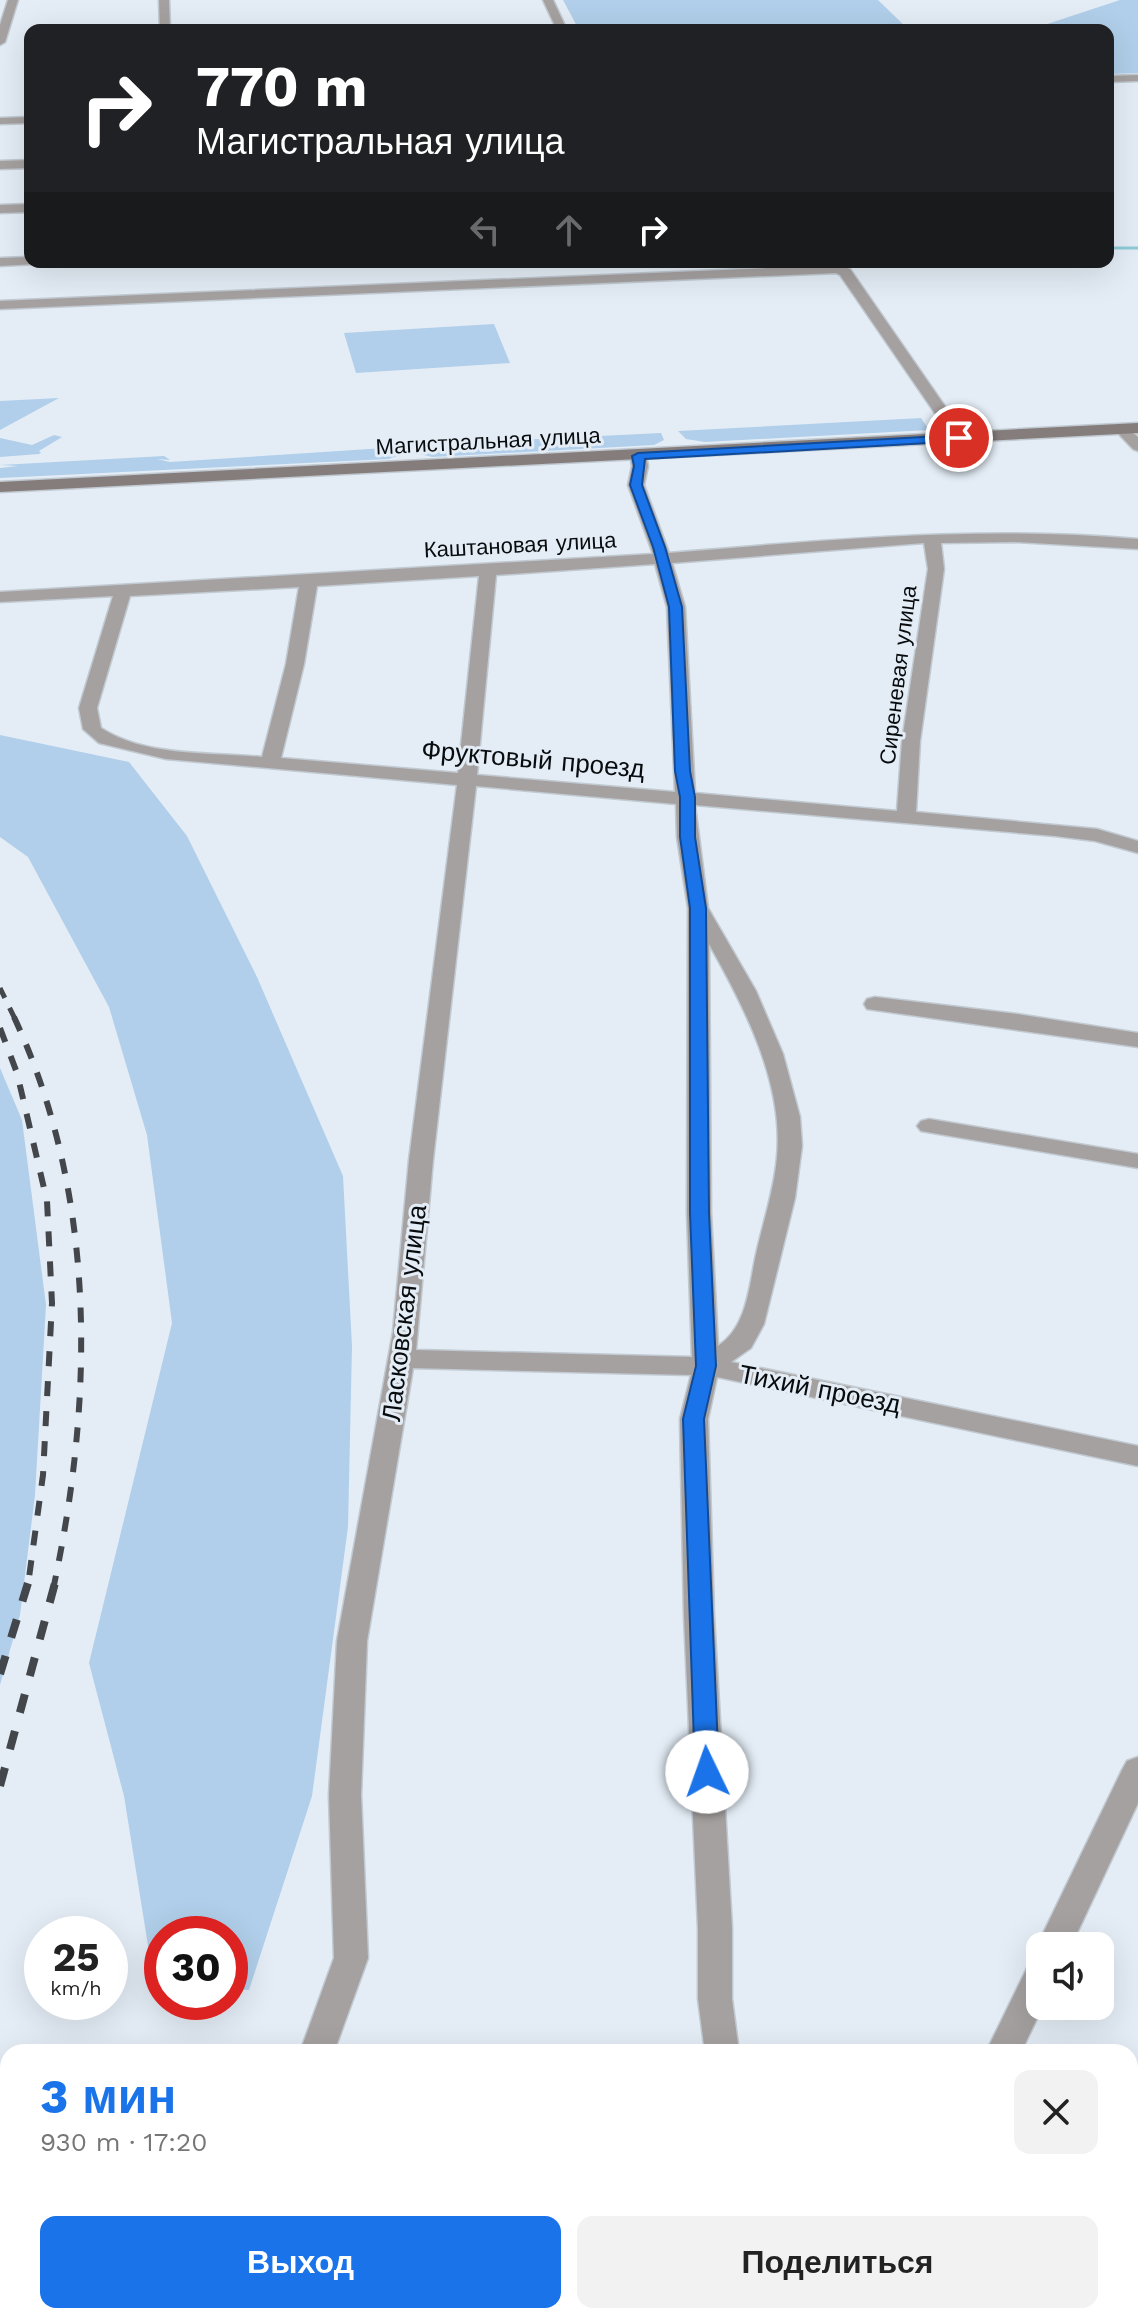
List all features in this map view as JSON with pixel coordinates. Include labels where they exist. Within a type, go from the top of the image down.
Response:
[{"type":"main road","name":"Магистральная улица","points":[[0,487],[639,461],[1130,429]]},
{"type":"street","points":[[164,0],[165,24]]},
{"type":"street","points":[[548,0],[559,24]]},
{"type":"street","points":[[0,39],[8,2]]},
{"type":"street","points":[[1114,79],[1138,78]]},
{"type":"street","points":[[0,121],[24,120]]},
{"type":"street","points":[[0,165],[24,164]]},
{"type":"street","points":[[0,209],[24,208]]},
{"type":"street","points":[[0,262],[24,261]]},
{"type":"street","points":[[0,305],[683,268],[837,269],[845,272],[959,438]]},
{"type":"street","points":[[1130,429],[1138,446]]},
{"type":"street","points":[[639,461],[636,485],[663,558],[676,607],[682,771],[687,797],[687,837],[698,908],[699,1213],[706,1366],[694,1419],[699,1616],[715,1928],[715,1999],[721,2044]]},
{"type":"street","name":"Каштановая улица","points":[[0,597],[932,539],[1037,536],[1138,544]]},
{"type":"street","name":"Сиреневая улица","points":[[906,817],[911,741],[936,569],[932,539]]},
{"type":"street","name":"Ласковская улица","points":[[320,2044],[351,1958],[345,1795],[352,1641],[402,1359],[488,568]]},
{"type":"street","points":[[270,763],[295,664],[309,580]]},
{"type":"street","name":"Фруктовый проезд","points":[[123,590],[88,708],[95,733],[122,745],[179,755],[1084,833],[1138,847]]},
{"type":"street","points":[[698,908],[724,948],[751,1003],[779,1083],[790,1144],[787,1180],[754,1313],[744,1340],[706,1366]]},
{"type":"street","points":[[875,1004],[1017,1021],[1138,1040]]},
{"type":"street","points":[[929,1126],[1138,1161]]},
{"type":"street","name":"Тихий проезд","points":[[402,1359],[706,1366],[1138,1456]]},
{"type":"street","points":[[1061,1932],[1138,1770]]},
{"type":"street","points":[[1007,2044],[1026,2005]]},
{"type":"shaded area","points":[[563,0],[878,0],[903,24],[576,24]]},
{"type":"shaded area","points":[[1120,0],[1138,0],[1138,73],[1114,74],[1114,24],[1047,24]]},
{"type":"shaded area","points":[[494,324],[510,363],[356,373],[344,333]]},
{"type":"shaded area","points":[[59,398],[0,430],[0,401]]},
{"type":"shaded area","points":[[921,418],[929,430],[705,442],[686,439],[678,431]]},
{"type":"shaded area","points":[[661,433],[664,440],[654,445],[432,457],[420,454],[418,445]]},
{"type":"shaded area","points":[[54,435],[62,437],[39,451],[39,454],[0,457],[0,438],[32,445]]},
{"type":"shaded area","points":[[400,447],[402,454],[389,459],[0,478],[0,468],[18,466],[0,465],[164,456],[170,460],[157,459],[170,462]]},
{"type":"shaded area","points":[[0,735],[129,762],[187,836],[257,977],[343,1176],[352,1346],[348,1527],[312,1796],[249,1990],[248,1916],[144,1916],[144,1921],[124,1796],[89,1663],[172,1323],[147,1135],[109,1007],[28,857],[0,837]]},
{"type":"shaded area","points":[[0,1068],[22,1120],[46,1305],[35,1495],[20,1615],[0,1685]]},
{"type":"waterway","points":[[1114,248],[1138,248]]},
{"type":"railway","points":[[0,988],[15,1019]]},
{"type":"railway","points":[[14,1017],[41,1085],[61,1154],[74,1225],[80,1297],[81,1370],[76,1442],[54,1585]]},
{"type":"railway","points":[[0,1028],[17,1073],[47,1201],[52,1303],[43,1475],[28,1585]]},
{"type":"railway","points":[[0,1674],[28,1583]]},
{"type":"railway","points":[[0,1786],[55,1583]]},
{"type":"route","points":[[707,1772],[694,1419],[706,1366],[699,1213],[698,908],[687,837],[687,797],[682,771],[676,607],[659,547],[636,485],[640,466],[638,456],[959,438]]}]
